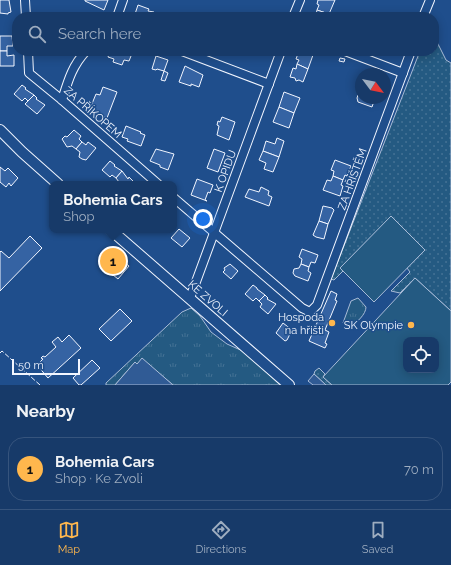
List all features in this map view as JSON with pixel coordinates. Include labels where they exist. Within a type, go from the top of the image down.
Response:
[{"type":"street","points":[[24,0],[25,12]]},
{"type":"street","points":[[119,12],[123,0]]},
{"type":"street","points":[[296,12],[300,0]]},
{"type":"street","points":[[426,12],[430,0]]},
{"type":"street","name":"ZA PŘÍKOPEM","points":[[28,56],[29,73],[155,181]]},
{"type":"street","points":[[62,100],[73,67],[82,56]]},
{"type":"street","points":[[195,56],[269,84]]},
{"type":"street","name":"K OPIDU","points":[[190,298],[279,56]]},
{"type":"street","points":[[358,56],[404,73]]},
{"type":"street","name":"ZA HŘIŠTĚM","points":[[214,233],[302,308],[310,312],[317,305],[409,56]]},
{"type":"street","points":[[0,130],[55,181]]},
{"type":"street","points":[[177,201],[214,233]]},
{"type":"street","name":"KE ZVOLI","points":[[115,233],[289,385]]},
{"type":"green space","points":[[439,46],[446,60],[451,63],[451,311],[415,278],[400,293],[391,291],[410,272],[407,268],[425,250],[391,217],[340,268],[343,271],[334,280],[331,279],[418,56],[439,56]]},
{"type":"green space","points":[[391,216],[425,250],[374,302],[340,268]]},
{"type":"green space","name":"SK Olympie","points":[[415,278],[451,311],[451,382],[448,385],[332,385],[323,377]]},
{"type":"green space","points":[[358,298],[366,307],[363,315],[353,325],[350,326],[343,323],[351,301]]},
{"type":"green space","points":[[191,308],[200,316],[211,332],[227,344],[245,352],[280,385],[173,385],[142,359],[137,364],[135,362],[115,385],[106,385],[106,383],[182,312]]},
{"type":"green space","points":[[319,368],[325,374],[323,377],[332,385],[326,385],[314,374]]},
{"type":"shaded area","points":[[142,358],[173,385],[115,385],[135,362],[137,364]]},
{"type":"shaded area","points":[[314,374],[326,385],[313,385],[308,381]]},
{"type":"building","points":[[0,0],[9,0],[11,12],[8,14],[0,13]]},
{"type":"building","points":[[85,0],[108,0],[104,10]]},
{"type":"building","points":[[318,0],[335,0],[330,12],[317,10],[319,5],[317,4]]},
{"type":"building","points":[[138,5],[149,9],[148,11],[154,12],[136,12]]},
{"type":"building","points":[[0,36],[12,36],[12,46],[7,46],[7,51],[0,51]]},
{"type":"building","points":[[0,51],[7,51],[7,56],[14,56],[14,66],[0,66]]},
{"type":"building","points":[[131,56],[129,61],[124,60],[122,65],[113,62],[114,59],[108,57]]},
{"type":"building","points":[[156,56],[168,60],[164,71],[152,69]]},
{"type":"building","points":[[297,56],[313,56],[308,69],[297,64],[299,60],[296,59]]},
{"type":"building","points":[[340,58],[345,59],[344,62],[339,61]]},
{"type":"building","points":[[297,64],[308,69],[303,82],[299,80],[296,81],[295,78],[290,77],[293,68],[296,69]]},
{"type":"building","points":[[185,66],[203,75],[199,87],[179,82]]},
{"type":"building","points":[[164,71],[168,73],[165,81],[161,80]]},
{"type":"building","points":[[22,85],[34,95],[28,101],[25,98],[22,101],[14,94]]},
{"type":"building","points":[[103,87],[117,92],[107,118],[99,115],[100,113],[97,112],[97,114],[89,111],[96,94],[100,95]]},
{"type":"building","points":[[284,92],[300,98],[294,113],[279,107]]},
{"type":"building","points":[[34,95],[37,98],[36,99],[45,105],[37,114],[25,104]]},
{"type":"building","points":[[364,104],[373,104],[372,107]]},
{"type":"building","points":[[279,107],[294,113],[289,128],[273,122]]},
{"type":"building","points":[[222,117],[235,122],[229,140],[217,135],[219,126],[217,125],[218,121],[220,122]]},
{"type":"building","points":[[126,126],[145,135],[141,146],[127,141],[128,139],[122,137]]},
{"type":"building","points":[[74,130],[81,136],[79,139],[82,142],[76,149],[72,146],[67,147],[62,139],[65,136],[67,137]]},
{"type":"building","points":[[277,138],[284,141],[279,157],[263,151],[266,141],[275,144]]},
{"type":"building","points":[[82,142],[86,145],[88,142],[96,148],[86,160],[79,157],[80,152],[76,149]]},
{"type":"building","points":[[156,149],[174,154],[168,170],[150,161]]},
{"type":"building","points":[[214,149],[225,153],[218,172],[207,168]]},
{"type":"building","points":[[263,151],[279,157],[273,172],[264,169],[266,163],[259,160]]},
{"type":"building","points":[[335,160],[351,166],[347,176],[345,175],[343,180],[333,176],[334,171],[331,170]]},
{"type":"building","points":[[110,161],[115,165],[114,166],[122,171],[116,178],[112,175],[110,177],[102,170]]},
{"type":"building","points":[[0,167],[5,171],[8,168],[18,178],[11,186],[9,183],[6,187],[0,182]]},
{"type":"building","points":[[122,171],[128,179],[129,177],[133,181],[118,181],[116,178]]},
{"type":"building","points":[[333,176],[343,180],[340,196],[323,190],[327,180],[331,181]]},
{"type":"building","points":[[197,179],[213,185],[205,200],[207,201],[191,195]]},
{"type":"building","points":[[261,187],[269,191],[268,195],[272,197],[269,206],[245,197],[249,189],[259,192]]},
{"type":"building","points":[[323,206],[334,210],[328,224],[319,221]]},
{"type":"building","points":[[319,221],[328,224],[324,239],[313,235]]},
{"type":"building","points":[[179,229],[190,238],[182,247],[171,238]]},
{"type":"building","points":[[30,236],[42,248],[0,291],[0,252],[1,251],[9,258]]},
{"type":"building","points":[[302,249],[318,255],[315,263],[311,262],[309,267],[301,264],[302,259],[299,257]]},
{"type":"building","points":[[110,250],[129,266],[118,279],[102,266],[107,259],[104,257]]},
{"type":"building","points":[[230,264],[238,271],[231,279],[223,272],[225,270],[224,268]]},
{"type":"building","points":[[301,264],[309,267],[308,271],[311,273],[308,281],[295,276],[293,273],[294,269],[299,268]]},
{"type":"building","points":[[253,285],[265,295],[259,301],[256,298],[253,301],[245,294]]},
{"type":"building","points":[[331,291],[337,294],[335,300],[337,301],[325,330],[329,332],[325,343],[327,344],[325,348],[309,341]]},
{"type":"building","points":[[265,295],[268,298],[267,299],[276,304],[268,314],[260,307],[262,304],[259,301]]},
{"type":"building","points":[[120,309],[132,321],[111,341],[99,329]]},
{"type":"building","points":[[283,323],[292,330],[285,341],[276,333]]},
{"type":"building","points":[[69,335],[81,348],[48,378],[37,365],[43,359],[41,358],[43,356],[45,357],[56,347],[52,342],[58,337],[62,342]]},
{"type":"building","points":[[92,360],[100,368],[81,385],[79,385],[73,378]]},
{"type":"fence","points":[[0,353],[2,351],[40,385]]},
{"type":"place","name":"Bohemia Cars","points":[[113,261]]},
{"type":"place","name":"Hospoda na hřišti","points":[[332,323]]},
{"type":"place","name":"SK Olympie","points":[[411,325]]}]
